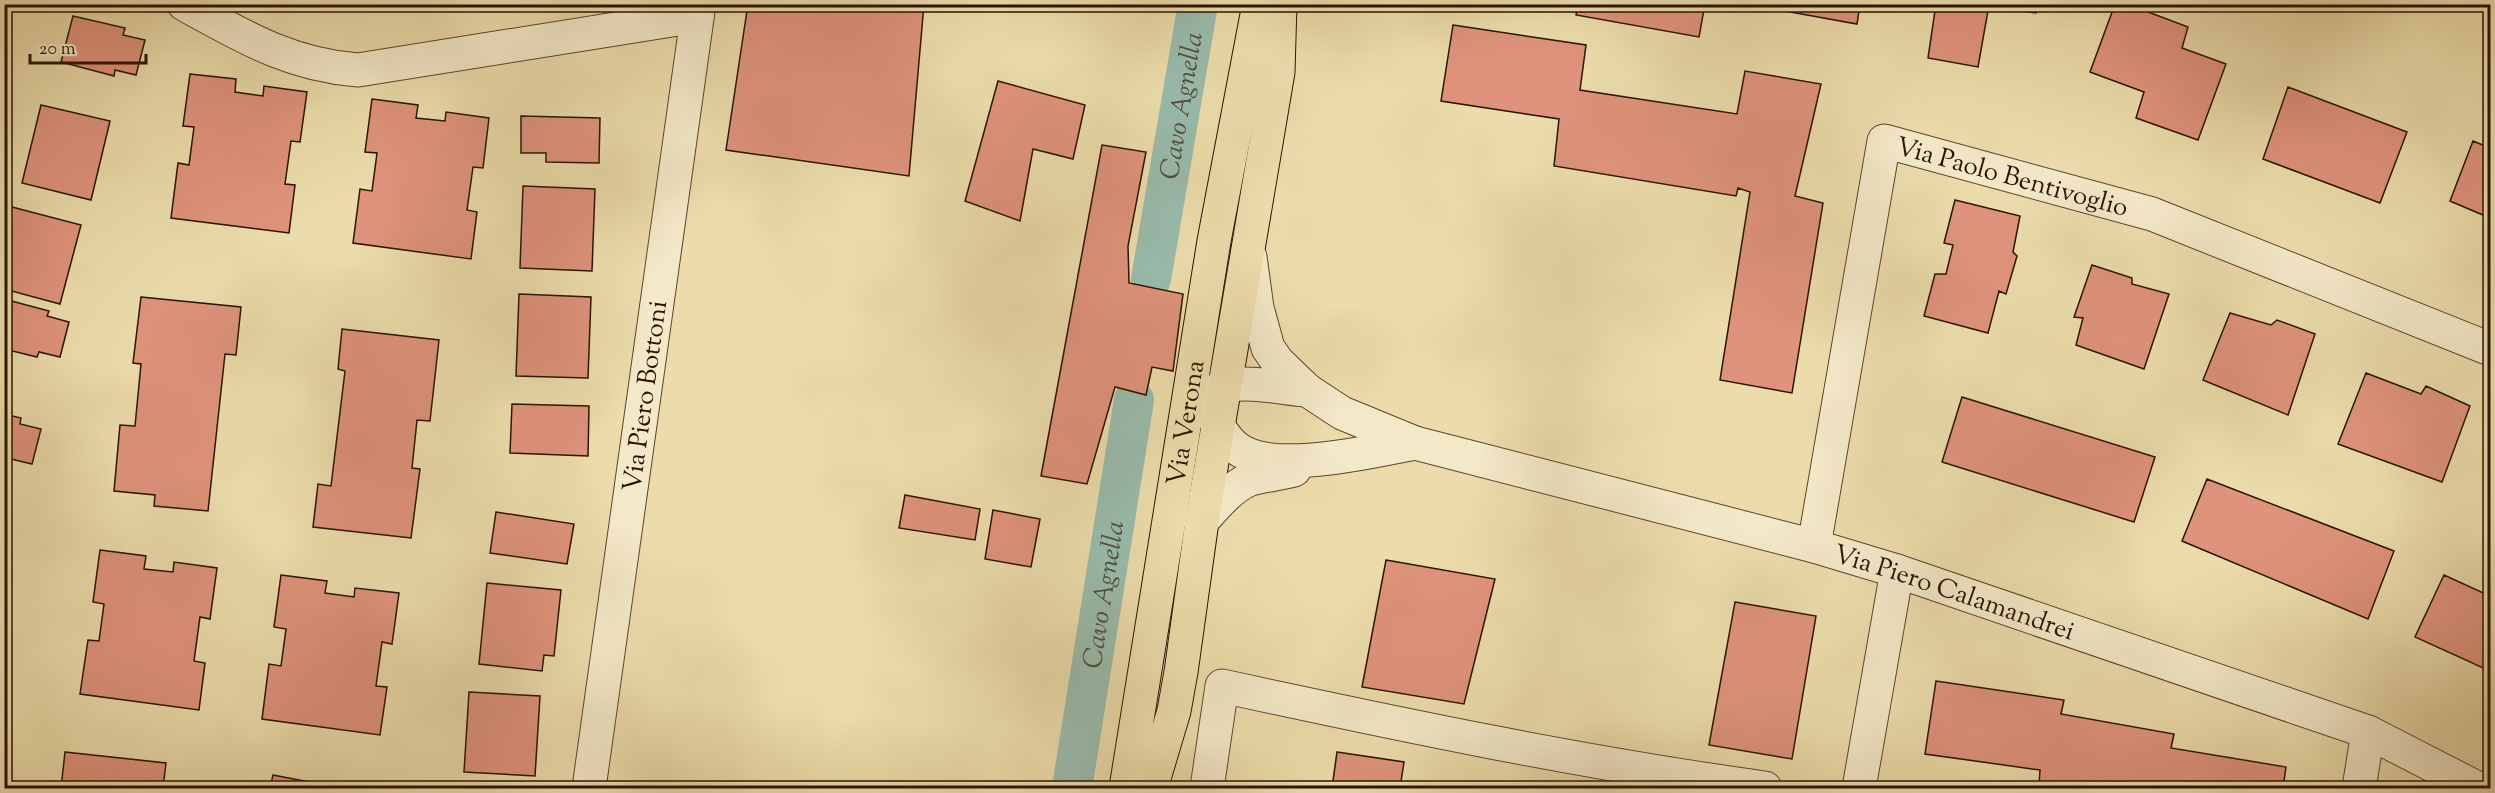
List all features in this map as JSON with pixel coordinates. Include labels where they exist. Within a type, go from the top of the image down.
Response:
[{"type":"main road","name":"Via Verona","points":[[1126,789],[1189,385],[1259,4]]},
{"type":"main road","name":"Via Verona","points":[[1151,789],[1174,711],[1217,403],[1278,72],[1280,4]]},
{"type":"street","points":[[183,4],[260,46],[329,68],[358,70],[698,10]]},
{"type":"street","name":"Via Piero Bottoni","points":[[589,789],[698,10]]},
{"type":"street","name":"Via Verona","points":[[1139,704],[1155,664],[1170,603],[1203,407],[1217,403],[1209,368],[1235,219],[1237,174],[1232,141]]},
{"type":"street","name":"Via Paolo Bentivoglio","points":[[1814,546],[1884,141],[2152,214],[2490,349]]},
{"type":"street","name":"Via Piero Calamandrei","points":[[1248,242],[1257,308],[1268,348],[1277,361],[1307,390],[1342,413],[1415,443],[1814,546],[1897,572],[2368,732],[2477,789]]},
{"type":"street","points":[[1217,403],[1258,384],[1280,389],[1307,390]]},
{"type":"street","name":"Via Piero Calamandrei","points":[[1217,403],[1235,447],[1270,460],[1338,459]]},
{"type":"street","name":"Via Piero Calamandrei","points":[[1202,521],[1226,495],[1250,479],[1269,477],[1338,459],[1415,443]]},
{"type":"street","points":[[1859,789],[1897,572]]},
{"type":"street","points":[[1207,789],[1222,686],[1456,736],[1765,789]]},
{"type":"street","points":[[2359,789],[2368,732]]},
{"type":"building","points":[[748,4],[924,4],[909,176],[726,150]]},
{"type":"building","points":[[1578,4],[1705,4],[1699,37],[1576,15]]},
{"type":"building","points":[[1746,4],[1860,4],[1857,24]]},
{"type":"building","points":[[1936,4],[2038,4],[2036,13],[1989,5],[1978,67],[1928,58]]},
{"type":"building","points":[[2115,4],[2127,4],[2188,27],[2182,48],[2226,64],[2198,140],[2136,118],[2144,92],[2090,72]]},
{"type":"building","points":[[73,16],[125,28],[123,35],[145,40],[136,75],[115,70],[114,76],[61,62]]},
{"type":"building","points":[[1453,25],[1586,45],[1580,90],[1737,114],[1745,71],[1821,84],[1795,196],[1823,203],[1792,393],[1720,380],[1750,192],[1738,188],[1736,196],[1554,166],[1559,119],[1441,101]]},
{"type":"building","points":[[190,74],[236,79],[235,92],[263,96],[264,86],[307,92],[300,142],[291,141],[285,184],[295,185],[289,233],[171,218],[178,163],[189,165],[194,127],[183,126]]},
{"type":"building","points":[[998,81],[1085,105],[1073,159],[1033,149],[1020,221],[965,201]]},
{"type":"building","points":[[2288,87],[2407,132],[2380,203],[2263,159]]},
{"type":"building","points":[[372,99],[418,105],[416,118],[445,121],[446,112],[489,118],[483,168],[473,167],[467,210],[477,212],[471,259],[353,243],[360,189],[372,191],[377,153],[365,152]]},
{"type":"building","points":[[41,105],[110,121],[91,200],[22,183]]},
{"type":"building","points":[[521,116],[600,118],[599,163],[546,162],[546,153],[521,153]]},
{"type":"building","points":[[2473,141],[2490,148],[2490,218],[2450,201]]},
{"type":"building","points":[[1102,145],[1146,152],[1128,246],[1129,283],[1183,294],[1173,371],[1152,367],[1146,395],[1115,387],[1087,484],[1041,476]]},
{"type":"building","points":[[523,186],[595,189],[592,271],[520,268]]},
{"type":"building","points":[[1955,200],[2020,216],[2013,252],[2017,256],[2006,294],[1999,291],[1988,333],[1924,316],[1935,274],[1946,274],[1953,245],[1944,243]]},
{"type":"building","points":[[12,207],[81,225],[60,304],[4,289],[4,233]]},
{"type":"building","points":[[2092,265],[2132,278],[2132,284],[2169,294],[2144,369],[2076,345],[2083,318],[2074,317]]},
{"type":"building","points":[[519,294],[591,297],[588,378],[516,376]]},
{"type":"building","points":[[141,297],[241,307],[236,355],[225,354],[208,511],[154,506],[155,495],[114,491],[120,425],[135,426],[141,364],[133,363]]},
{"type":"building","points":[[4,299],[49,311],[47,316],[69,322],[60,357],[39,352],[37,357],[4,349]]},
{"type":"building","points":[[2230,313],[2271,325],[2277,320],[2315,334],[2288,415],[2203,380]]},
{"type":"building","points":[[342,329],[439,340],[430,421],[417,420],[412,468],[420,469],[411,538],[313,527],[318,484],[331,486],[345,371],[338,369]]},
{"type":"building","points":[[2366,373],[2421,394],[2426,386],[2470,406],[2442,482],[2338,444]]},
{"type":"building","points":[[1962,397],[2155,457],[2134,522],[1942,462]]},
{"type":"building","points":[[512,404],[589,406],[588,456],[510,453]]},
{"type":"building","points":[[4,414],[21,418],[20,424],[41,429],[32,464],[11,459],[10,465],[4,464]]},
{"type":"building","points":[[2207,479],[2394,551],[2368,619],[2182,541]]},
{"type":"building","points":[[905,495],[980,509],[975,540],[899,528]]},
{"type":"building","points":[[4,505],[10,505],[4,585]]},
{"type":"building","points":[[993,510],[1040,519],[1031,567],[985,559]]},
{"type":"building","points":[[496,512],[574,524],[567,564],[490,553]]},
{"type":"building","points":[[100,550],[146,556],[144,569],[173,572],[174,562],[217,568],[210,619],[200,617],[194,661],[205,663],[199,710],[80,694],[88,640],[99,641],[104,604],[93,602]]},
{"type":"building","points":[[1386,560],[1495,579],[1464,704],[1362,687]]},
{"type":"building","points":[[281,575],[327,581],[325,593],[354,597],[355,588],[399,593],[392,644],[382,642],[376,686],[387,687],[380,735],[262,719],[269,664],[281,666],[286,629],[274,627]]},
{"type":"building","points":[[2444,575],[2490,596],[2490,671],[2415,637]]},
{"type":"building","points":[[487,583],[561,590],[554,656],[544,655],[542,671],[479,664]]},
{"type":"building","points":[[1735,602],[1816,616],[1792,759],[1709,745]]},
{"type":"building","points":[[1936,681],[2064,700],[2061,714],[2174,734],[2171,748],[2286,767],[2283,788],[2061,788],[2039,785],[2040,770],[1925,754]]},
{"type":"building","points":[[469,692],[540,696],[535,776],[464,772]]},
{"type":"building","points":[[65,752],[166,763],[163,788],[61,788]]},
{"type":"building","points":[[1337,752],[1404,762],[1400,788],[1332,788]]},
{"type":"building","points":[[273,775],[341,788],[270,788]]},
{"type":"waterway","name":"Cavo Agnella","points":[[1151,279],[1198,4]]},
{"type":"waterway","name":"Cavo Agnella","points":[[1072,788],[1134,400]]}]
